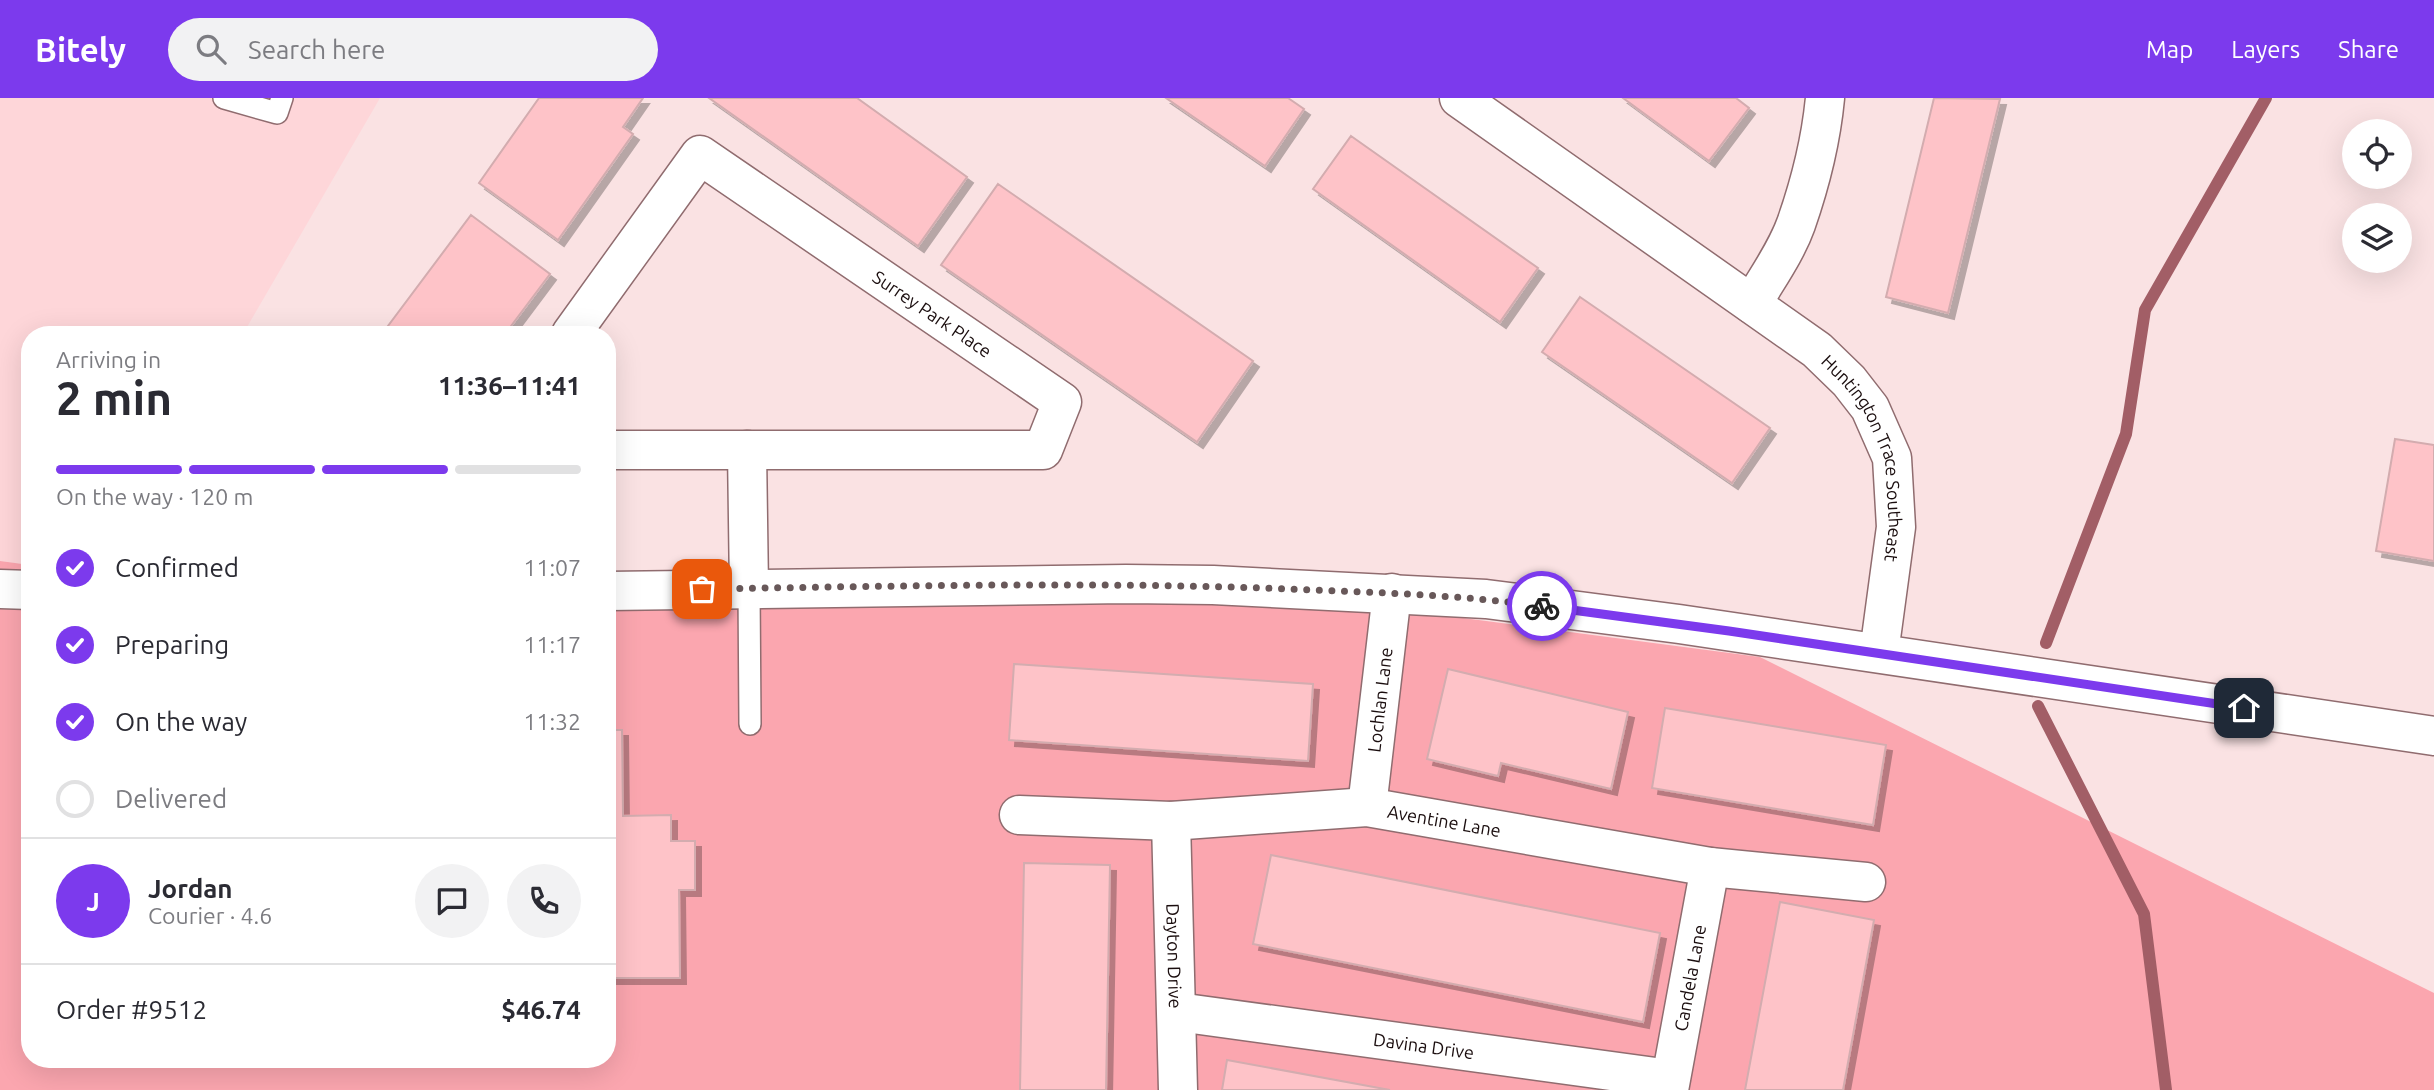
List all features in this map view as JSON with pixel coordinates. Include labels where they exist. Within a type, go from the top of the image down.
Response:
[{"type":"street","name":"Huntington Trace Southeast","points":[[1459,98],[1816,350],[1849,381],[1870,408],[1892,458],[1896,527],[1879,653]]},
{"type":"street","points":[[1752,304],[1796,225],[1811,173],[1825,98]]},
{"type":"street","name":"Surrey Park Place","points":[[577,326],[701,155],[1062,402],[1042,450],[616,450]]},
{"type":"street","points":[[747,450],[749,589]]},
{"type":"street","points":[[616,591],[1126,584],[1213,585],[1486,599],[1879,653],[2434,736]]},
{"type":"street","points":[[0,589],[21,590]]},
{"type":"street","name":"Lochlan Lane","points":[[1367,807],[1392,593]]},
{"type":"street","name":"Aventine Lane","points":[[1019,815],[1171,821],[1367,807],[1710,867],[1866,882]]},
{"type":"street","name":"Dayton Drive","points":[[1171,821],[1178,1090]]},
{"type":"street","name":"Candela Lane","points":[[1670,1085],[1710,867]]},
{"type":"street","name":"Davina Drive","points":[[1178,1012],[1670,1085]]},
{"type":"lane","points":[[224,98],[276,114],[282,98]]},
{"type":"lane","points":[[749,589],[750,724]]},
{"type":"shaded area","points":[[0,98],[380,98],[248,326],[21,326],[21,564],[0,561]]},
{"type":"shaded area","points":[[0,561],[21,564],[21,1068],[616,1068],[616,580],[1213,585],[1760,657],[2434,993],[2434,1090],[0,1090]]},
{"type":"building","points":[[539,98],[643,98],[623,127],[633,134],[558,240],[479,183]]},
{"type":"building","points":[[709,98],[857,98],[967,177],[918,246]]},
{"type":"building","points":[[1166,98],[1288,98],[1304,109],[1265,166]]},
{"type":"building","points":[[1623,98],[1736,98],[1749,108],[1709,161]]},
{"type":"building","points":[[1934,98],[2000,99],[1948,313],[1886,297]]},
{"type":"building","points":[[1351,136],[1538,268],[1500,322],[1313,189]]},
{"type":"building","points":[[998,184],[1253,361],[1197,442],[941,265]]},
{"type":"building","points":[[471,215],[550,274],[511,326],[388,326]]},
{"type":"building","points":[[1580,297],[1770,428],[1732,483],[1542,352]]},
{"type":"building","points":[[2395,439],[2434,445],[2434,561],[2376,551]]},
{"type":"building","points":[[1014,664],[1313,684],[1308,761],[1009,740]]},
{"type":"building","points":[[1448,669],[1628,712],[1611,789],[1501,763],[1498,776],[1427,759]]},
{"type":"building","points":[[1665,708],[1886,745],[1873,825],[1652,788]]},
{"type":"building","points":[[616,730],[622,730],[623,816],[671,815],[671,841],[695,841],[695,890],[679,890],[680,978],[616,978]]},
{"type":"building","points":[[1271,855],[1660,933],[1643,1022],[1253,944]]},
{"type":"building","points":[[1024,863],[1110,865],[1106,1090],[1020,1090]]},
{"type":"building","points":[[1780,902],[1874,920],[1843,1090],[1745,1090]]},
{"type":"building","points":[[1227,1060],[1390,1090],[1222,1090]]},
{"type":"waterway","points":[[2046,643],[2126,434],[2145,310],[2266,98]]},
{"type":"waterway","points":[[2038,706],[2144,914],[2166,1090]]},
{"type":"way so far","points":[[702,589],[1213,585],[1392,593],[1486,599],[1542,606]]},
{"type":"route","points":[[1542,606],[1729,631],[2244,708]]}]
